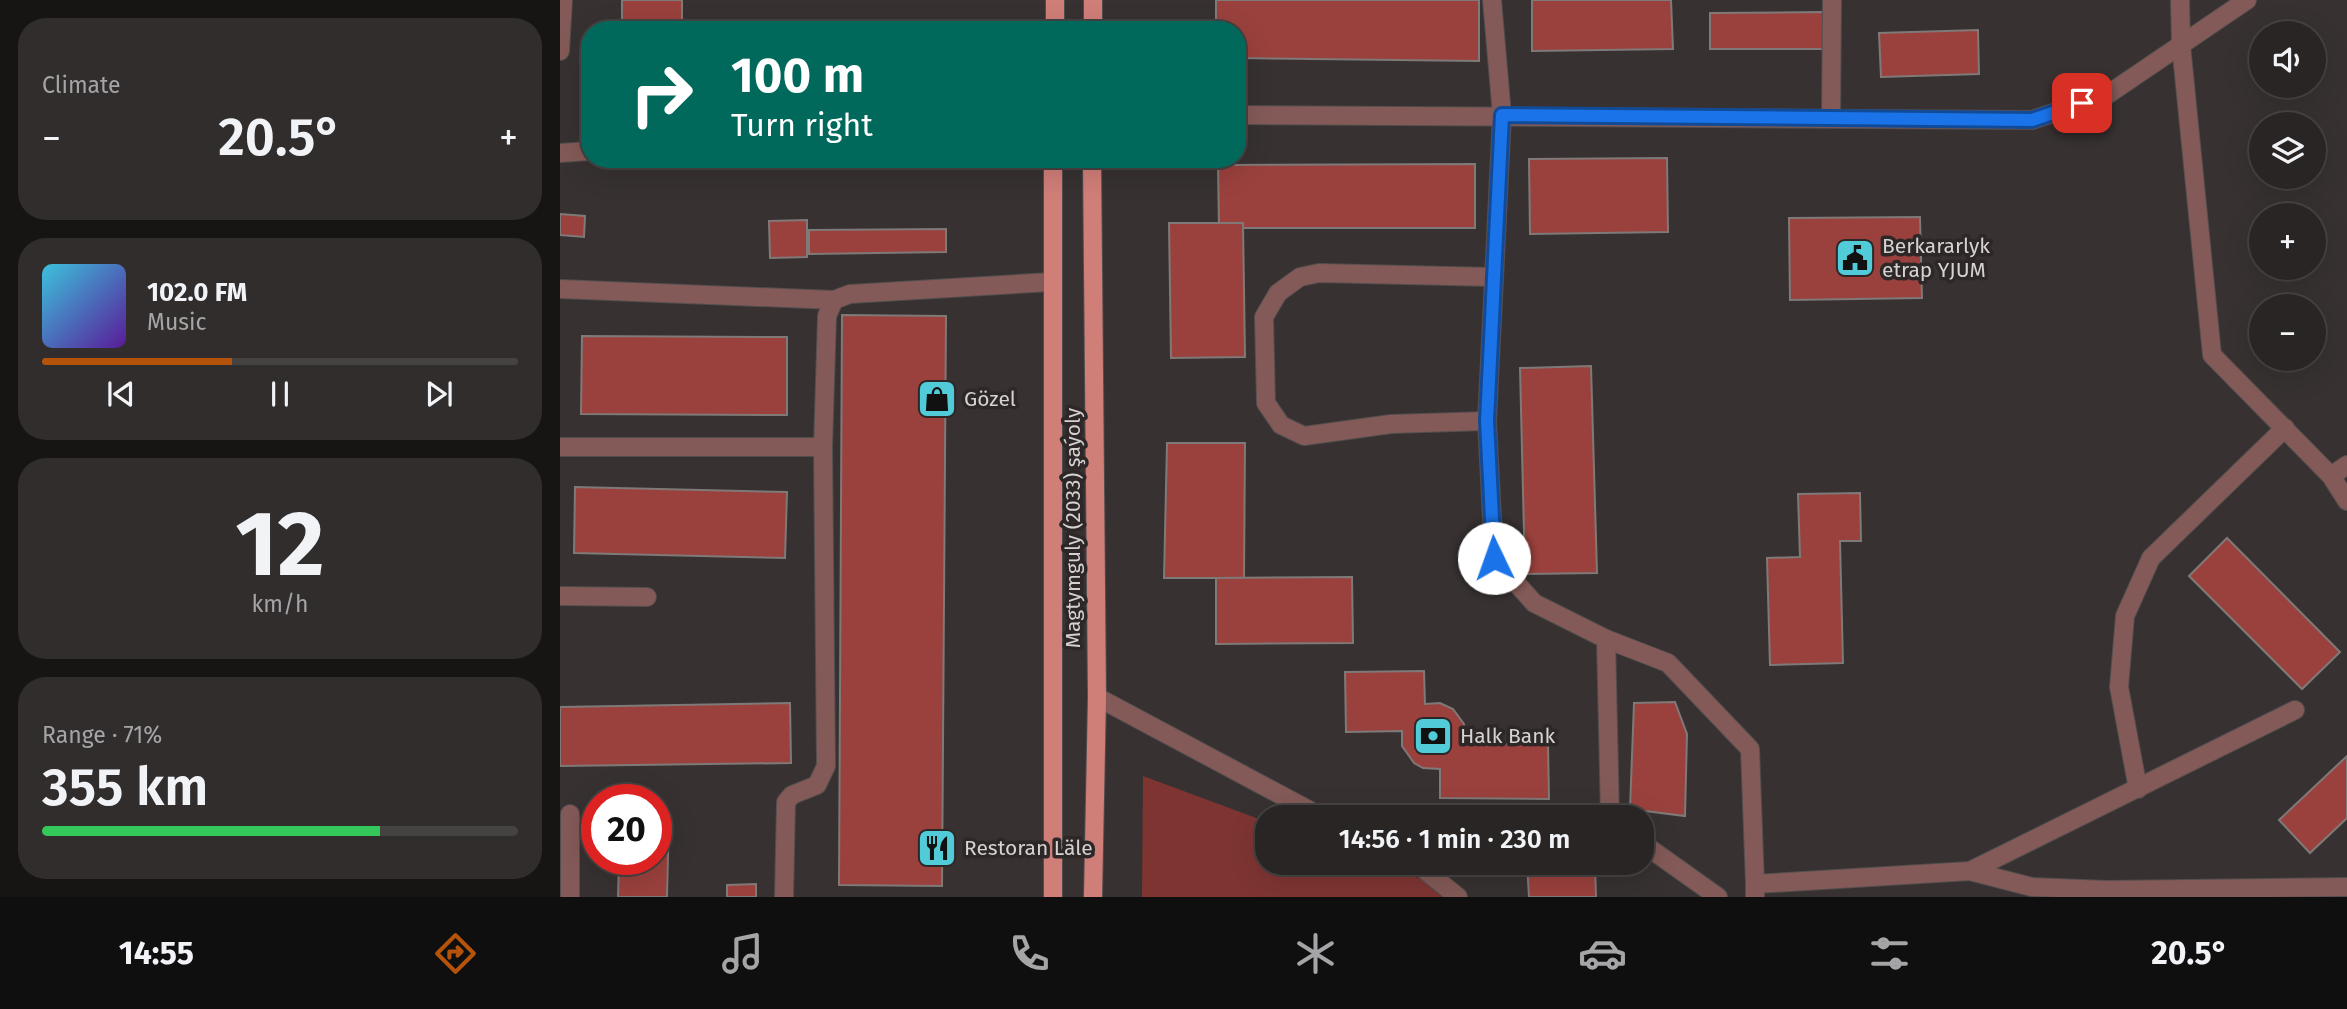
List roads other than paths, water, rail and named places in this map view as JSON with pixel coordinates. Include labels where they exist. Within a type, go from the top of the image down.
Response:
[{"type":"main road","points":[[1055,0],[1055,21]]},
{"type":"main road","points":[[1093,0],[1093,21]]},
{"type":"main road","name":"Magtymguly (2033) şaýoly","points":[[1053,168],[1053,897]]},
{"type":"main road","name":"Magtymguly (2033) şaýoly","points":[[1092,168],[1097,697],[1093,897]]},
{"type":"street","points":[[560,51],[563,0]]},
{"type":"street","points":[[1492,0],[1502,115],[1487,421],[1494,558],[1534,603],[1606,639],[1668,663],[1750,749],[1755,890],[1970,871],[2044,888],[2347,887]]},
{"type":"street","points":[[1831,118],[1832,0]]},
{"type":"street","points":[[2180,0],[2181,45],[2212,355],[2331,476],[2347,500]]},
{"type":"street","points":[[1246,115],[2032,120],[2107,95],[2247,0]]},
{"type":"street","points":[[560,153],[581,152]]},
{"type":"street","points":[[1487,421],[1391,424],[1304,436],[1280,425],[1266,403],[1264,317],[1278,292],[1300,277],[1320,272],[1494,278]]},
{"type":"street","points":[[560,289],[834,300],[850,294],[1051,282]]},
{"type":"street","points":[[783,897],[786,802],[792,794],[817,785],[826,766],[824,447],[827,316],[834,300]]},
{"type":"street","points":[[2138,789],[2119,687],[2125,616],[2151,558],[2285,428]]},
{"type":"street","points":[[560,447],[824,447]]},
{"type":"street","points":[[2331,476],[2347,465]]},
{"type":"street","points":[[560,596],[647,597]]},
{"type":"street","points":[[1606,639],[1610,805]]},
{"type":"street","points":[[1097,697],[1300,805]]},
{"type":"street","points":[[1970,871],[2295,710]]},
{"type":"street","points":[[570,814],[570,897]]},
{"type":"street","points":[[1654,852],[1718,897]]},
{"type":"street","points":[[1431,875],[1458,897]]},
{"type":"place","name":"Berkararlyk etrap YJUM","points":[[1855,258]]},
{"type":"place","name":"Gözel","points":[[937,399]]},
{"type":"place","name":"Halk Bank","points":[[1433,736]]},
{"type":"place","name":"Restoran Läle","points":[[937,848]]}]
